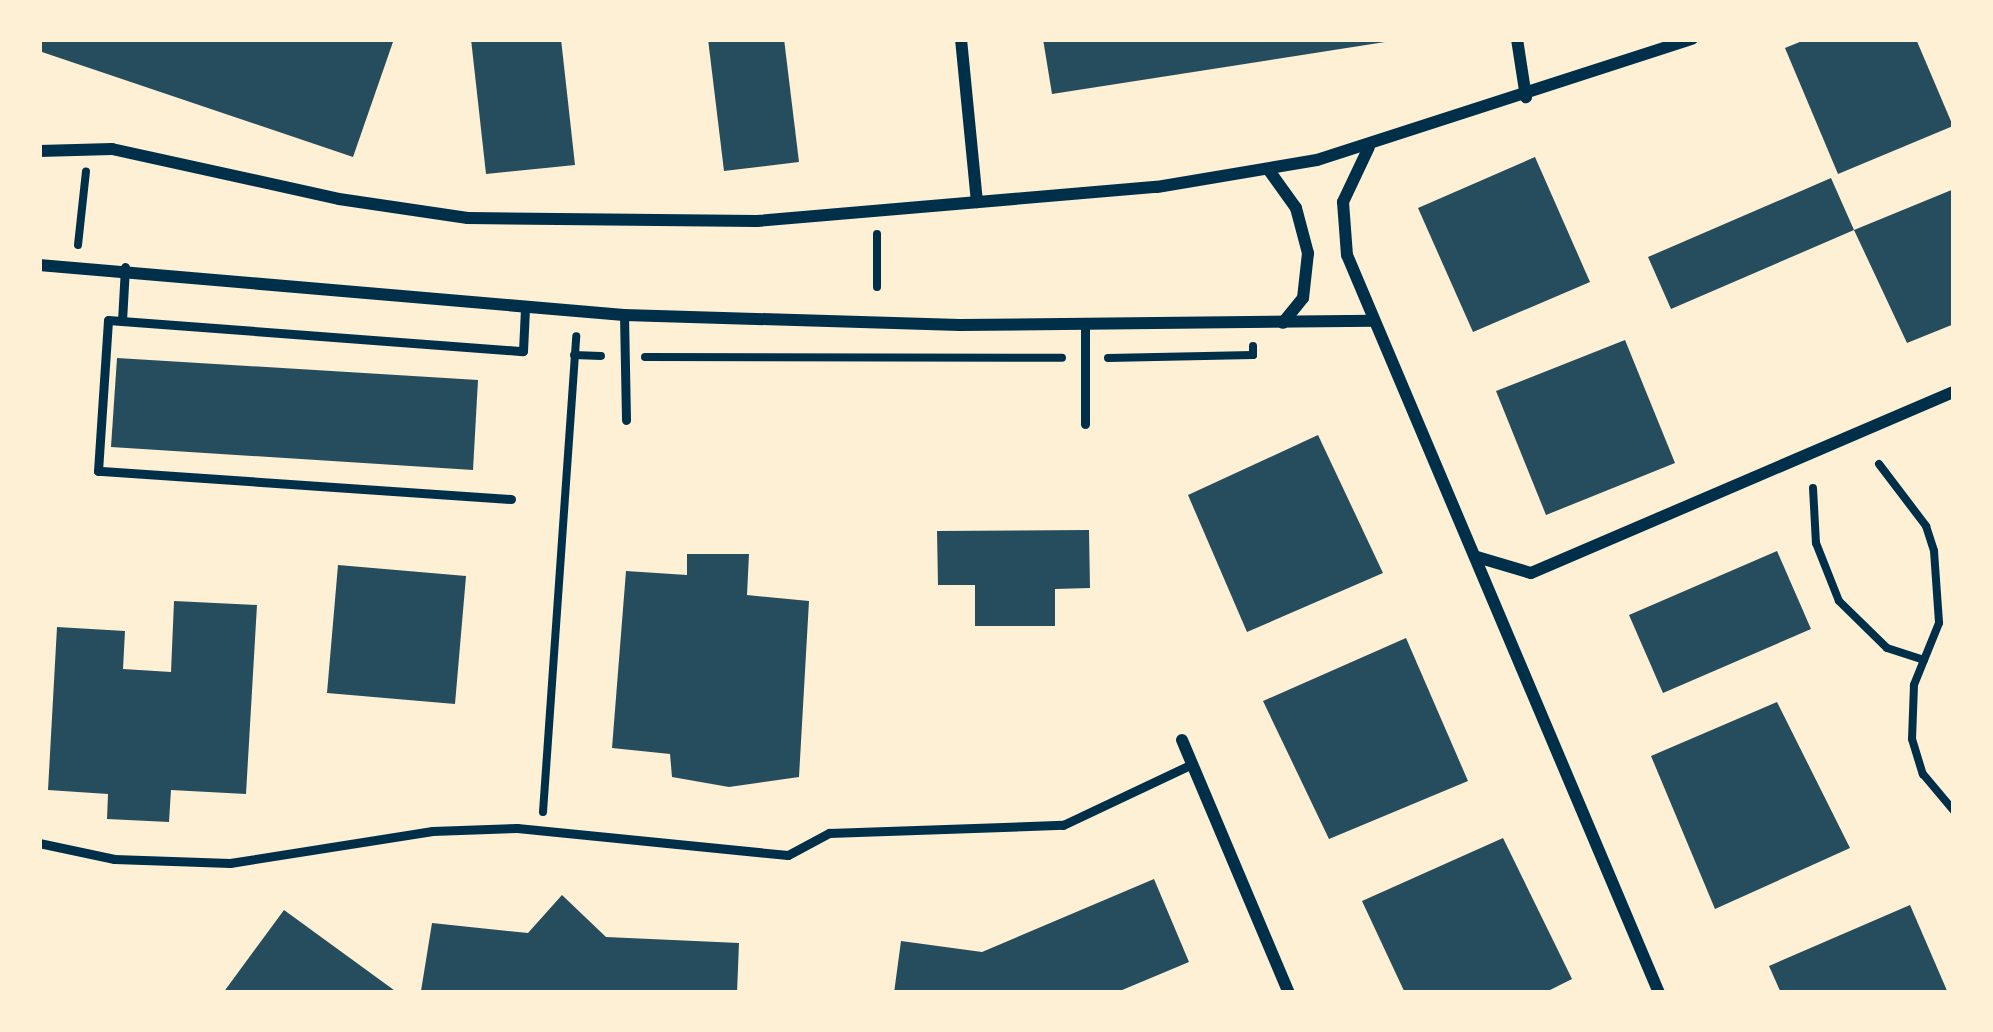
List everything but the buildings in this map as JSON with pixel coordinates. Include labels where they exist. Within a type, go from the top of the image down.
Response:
[{"type":"street","points":[[962,39],[977,202]]},
{"type":"street","points":[[1516,39],[1526,97]]},
{"type":"street","points":[[39,151],[89,146],[339,199],[487,219],[707,224],[977,202],[1268,169],[1369,147],[1692,39]]},
{"type":"street","points":[[1369,147],[1341,218],[1374,321],[1659,993]]},
{"type":"street","points":[[1268,169],[1296,208],[1308,253],[1303,298],[1282,324]]},
{"type":"street","points":[[39,265],[125,267],[624,315],[1085,326],[1374,321]]},
{"type":"street","points":[[1476,556],[1501,570],[1531,573],[1954,392]]},
{"type":"street","points":[[1182,740],[1288,993]]},
{"type":"lane","points":[[122,321],[125,267]]},
{"type":"lane","points":[[512,499],[98,471],[108,320],[523,351],[525,308]]},
{"type":"lane","points":[[624,315],[626,420]]},
{"type":"lane","points":[[1085,326],[1085,424]]},
{"type":"lane","points":[[39,843],[114,859],[230,862],[432,831],[541,831],[788,855],[829,833],[1063,825],[1192,764]]},
{"type":"path","points":[[78,264],[89,146]]},
{"type":"path","points":[[877,232],[877,287]]},
{"type":"path","points":[[541,831],[578,312]]},
{"type":"path","points":[[574,356],[601,356]]},
{"type":"path","points":[[1108,358],[1253,356]]},
{"type":"path","points":[[644,357],[1065,358]]},
{"type":"path","points":[[1879,464],[1926,526],[1934,551],[1939,623],[1914,685],[1912,739],[1923,774],[1954,811]]},
{"type":"path","points":[[1813,488],[1816,543],[1839,601],[1887,648],[1924,660]]}]
